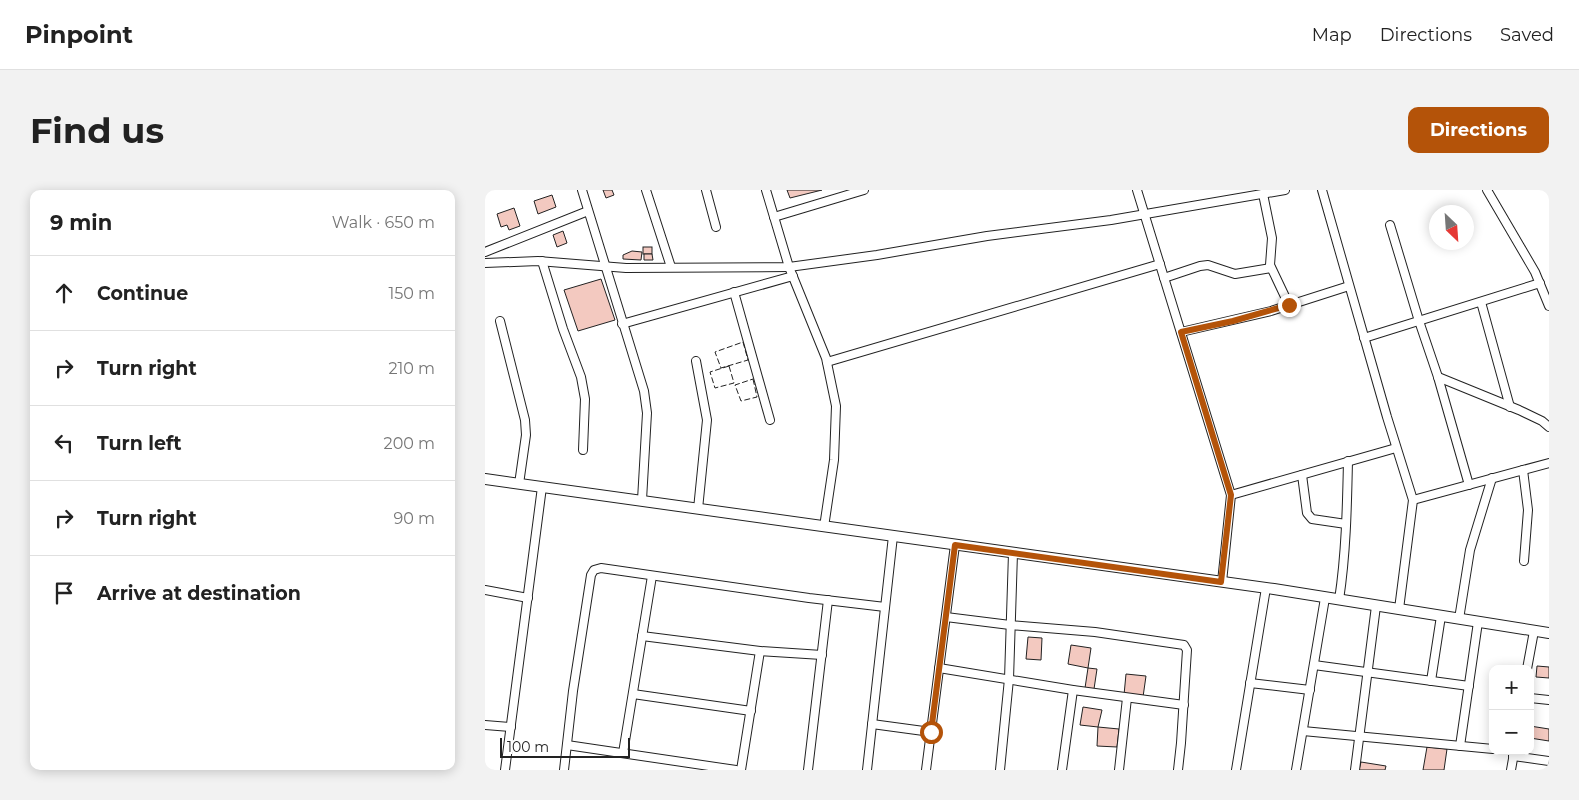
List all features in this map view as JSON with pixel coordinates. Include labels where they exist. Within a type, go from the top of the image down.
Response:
[{"type":"street","points":[[582,190],[644,391],[647,413],[642,500]]},
{"type":"street","points":[[646,190],[671,267]]},
{"type":"street","points":[[706,190],[716,227]]},
{"type":"street","points":[[766,190],[789,267],[827,362],[836,406],[834,460],[824,527]]},
{"type":"street","points":[[774,217],[864,190]]},
{"type":"street","points":[[1137,190],[1231,495],[1221,582]]},
{"type":"street","points":[[485,263],[542,261],[604,266],[789,267],[877,255],[987,236],[1082,224],[1285,190]]},
{"type":"street","points":[[1322,190],[1396,448],[1413,500],[1399,609]]},
{"type":"street","points":[[1487,190],[1520,246],[1548,302]]},
{"type":"street","points":[[1263,194],[1272,238],[1270,248],[1271,268],[1289,305]]},
{"type":"street","points":[[485,252],[588,210]]},
{"type":"street","points":[[1390,226],[1438,377],[1469,484]]},
{"type":"street","points":[[542,261],[563,329],[581,377],[585,399],[583,450]]},
{"type":"street","points":[[827,362],[1160,264]]},
{"type":"street","points":[[1164,278],[1208,265],[1235,274],[1271,268]]},
{"type":"street","points":[[623,324],[793,276]]},
{"type":"street","points":[[1364,338],[1539,283]]},
{"type":"street","points":[[1181,332],[1233,321],[1349,286]]},
{"type":"street","points":[[734,292],[770,420]]},
{"type":"street","points":[[1481,302],[1510,406]]},
{"type":"street","points":[[500,321],[525,420],[526,435],[519,484]]},
{"type":"street","points":[[697,361],[707,420],[698,508]]},
{"type":"street","points":[[1438,377],[1510,406],[1542,421],[1549,427]]},
{"type":"street","points":[[1231,495],[1396,448]]},
{"type":"street","points":[[1339,600],[1343,576],[1349,461]]},
{"type":"street","points":[[1413,500],[1549,463]]},
{"type":"street","points":[[1523,470],[1528,510],[1524,561]]},
{"type":"street","points":[[1302,474],[1309,516],[1346,524]]},
{"type":"street","points":[[1459,619],[1470,550],[1492,478]]},
{"type":"street","points":[[485,479],[1266,588],[1549,633]]},
{"type":"street","points":[[505,770],[542,487]]},
{"type":"street","points":[[867,770],[893,536]]},
{"type":"street","points":[[926,770],[955,545]]},
{"type":"street","points":[[999,770],[1009,678],[1013,553]]},
{"type":"street","points":[[564,770],[573,691],[591,575],[594,570],[601,568],[885,607]]},
{"type":"street","points":[[623,753],[652,576]]},
{"type":"street","points":[[1236,770],[1266,588]]},
{"type":"street","points":[[485,590],[528,598]]},
{"type":"street","points":[[1296,770],[1325,598]]},
{"type":"street","points":[[808,770],[828,600]]},
{"type":"street","points":[[1355,770],[1376,606]]},
{"type":"street","points":[[1431,681],[1441,616]]},
{"type":"street","points":[[946,617],[1010,625],[1095,632],[1184,645],[1187,650],[1178,770]]},
{"type":"street","points":[[1460,746],[1478,622]]},
{"type":"street","points":[[1528,665],[1533,631]]},
{"type":"street","points":[[642,636],[760,651],[822,655]]},
{"type":"street","points":[[741,770],[760,651]]},
{"type":"street","points":[[1314,665],[1469,686]]},
{"type":"street","points":[[939,668],[1073,690],[1184,705]]},
{"type":"street","points":[[1250,683],[1310,690]]},
{"type":"street","points":[[1062,770],[1073,690]]},
{"type":"street","points":[[633,694],[751,711]]},
{"type":"street","points":[[1119,770],[1127,698]]},
{"type":"street","points":[[1534,698],[1549,700]]},
{"type":"street","points":[[872,724],[931,732]]},
{"type":"street","points":[[485,725],[511,727]]},
{"type":"street","points":[[1303,731],[1489,749]]},
{"type":"street","points":[[567,745],[736,770]]},
{"type":"street","points":[[1511,770],[1514,755]]},
{"type":"street","points":[[1519,755],[1549,761]]},
{"type":"building","points":[[603,190],[612,190],[614,195],[606,198]]},
{"type":"building","points":[[787,190],[822,190],[790,198]]},
{"type":"building","points":[[552,195],[556,207],[538,214],[534,201]]},
{"type":"building","points":[[514,208],[520,226],[509,230],[507,225],[501,227],[497,214]]},
{"type":"building","points":[[563,231],[567,243],[557,247],[553,235]]},
{"type":"building","points":[[643,247],[652,247],[652,254],[643,254]]},
{"type":"building","points":[[632,251],[642,252],[641,260],[623,259],[623,255]]},
{"type":"building","points":[[644,254],[652,254],[653,260],[644,260]]},
{"type":"building","points":[[601,279],[615,320],[578,331],[564,290]]},
{"type":"building","points":[[1028,637],[1042,638],[1041,660],[1026,659]]},
{"type":"building","points":[[1071,645],[1091,648],[1088,668],[1068,664]]},
{"type":"building","points":[[1537,666],[1549,667],[1549,678],[1536,677]]},
{"type":"building","points":[[1088,668],[1097,669],[1094,689],[1085,688]]},
{"type":"building","points":[[1126,674],[1146,676],[1143,697],[1124,695]]},
{"type":"building","points":[[1083,707],[1102,710],[1098,727],[1080,725]]},
{"type":"building","points":[[1098,727],[1119,729],[1117,747],[1097,746]]},
{"type":"building","points":[[1534,727],[1549,729],[1549,741],[1534,739]]},
{"type":"building","points":[[1427,747],[1447,749],[1444,770],[1423,770]]},
{"type":"building","points":[[1361,762],[1386,766],[1385,770],[1359,770]]},
{"type":"fence","points":[[743,342],[748,360],[721,368],[715,352],[743,342]]},
{"type":"fence","points":[[729,366],[734,383],[715,388],[710,372],[729,366]]},
{"type":"fence","points":[[753,379],[757,397],[741,401],[735,385],[753,379]]},
{"type":"route","points":[[931,732],[955,545],[1221,582],[1231,495],[1181,332],[1233,321],[1289,305]]}]
